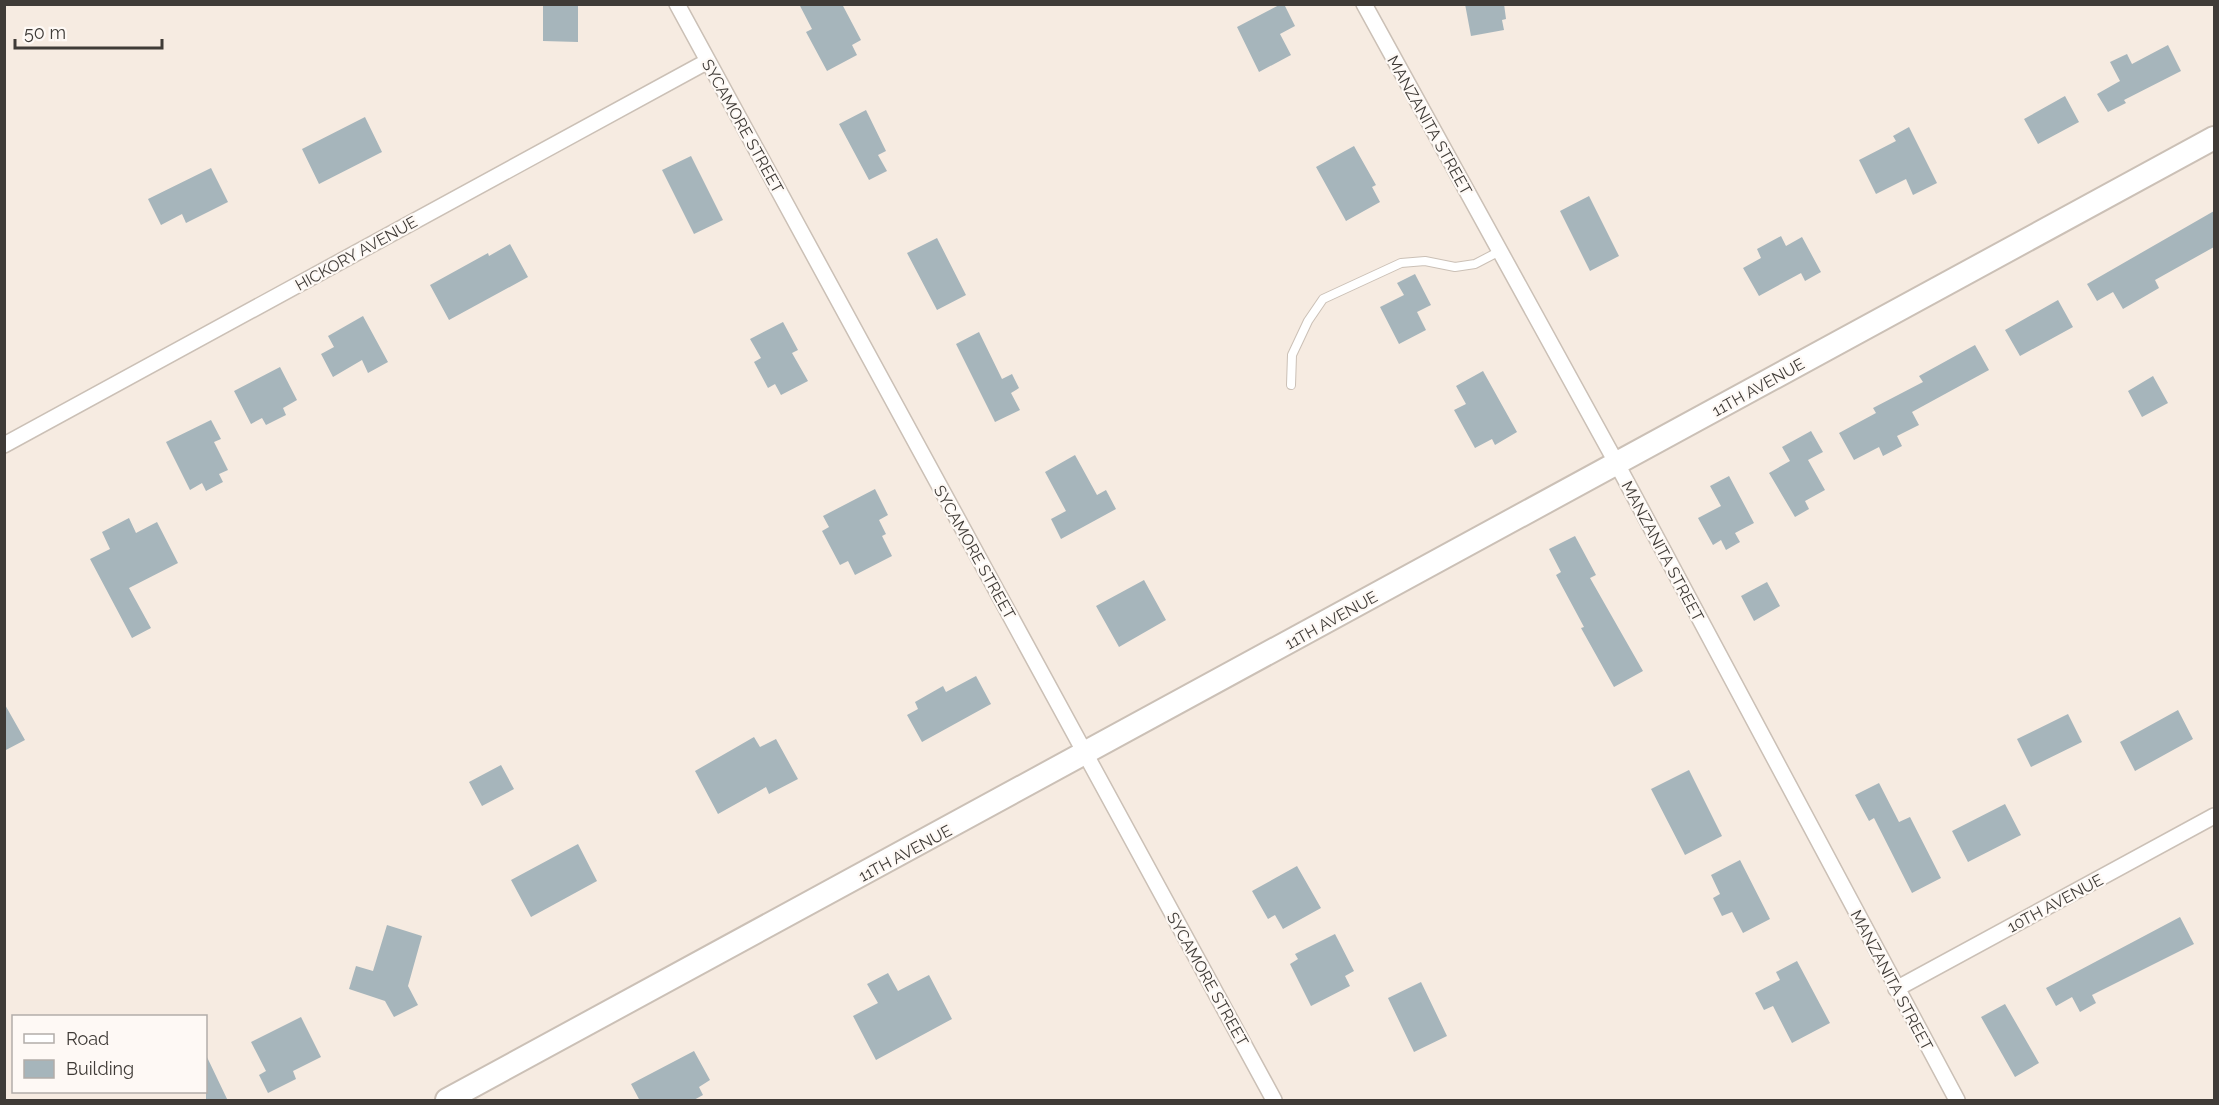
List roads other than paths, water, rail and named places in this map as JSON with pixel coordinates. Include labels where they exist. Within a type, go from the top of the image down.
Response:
[{"type":"main road","name":"11TH AVENUE","points":[[447,1101],[1086,755],[2214,138]]},
{"type":"street","name":"SYCAMORE STREET","points":[[677,4],[1274,1101]]},
{"type":"street","name":"MANZANITA STREET","points":[[1364,4],[1617,464],[1957,1101]]},
{"type":"street","name":"HICKORY AVENUE","points":[[4,445],[708,61]]},
{"type":"street","name":"10TH AVENUE","points":[[1896,989],[2214,816]]},
{"type":"lane","points":[[1291,385],[1292,355],[1308,321],[1323,299],[1401,262],[1425,261],[1455,267],[1475,264],[1500,251]]}]
